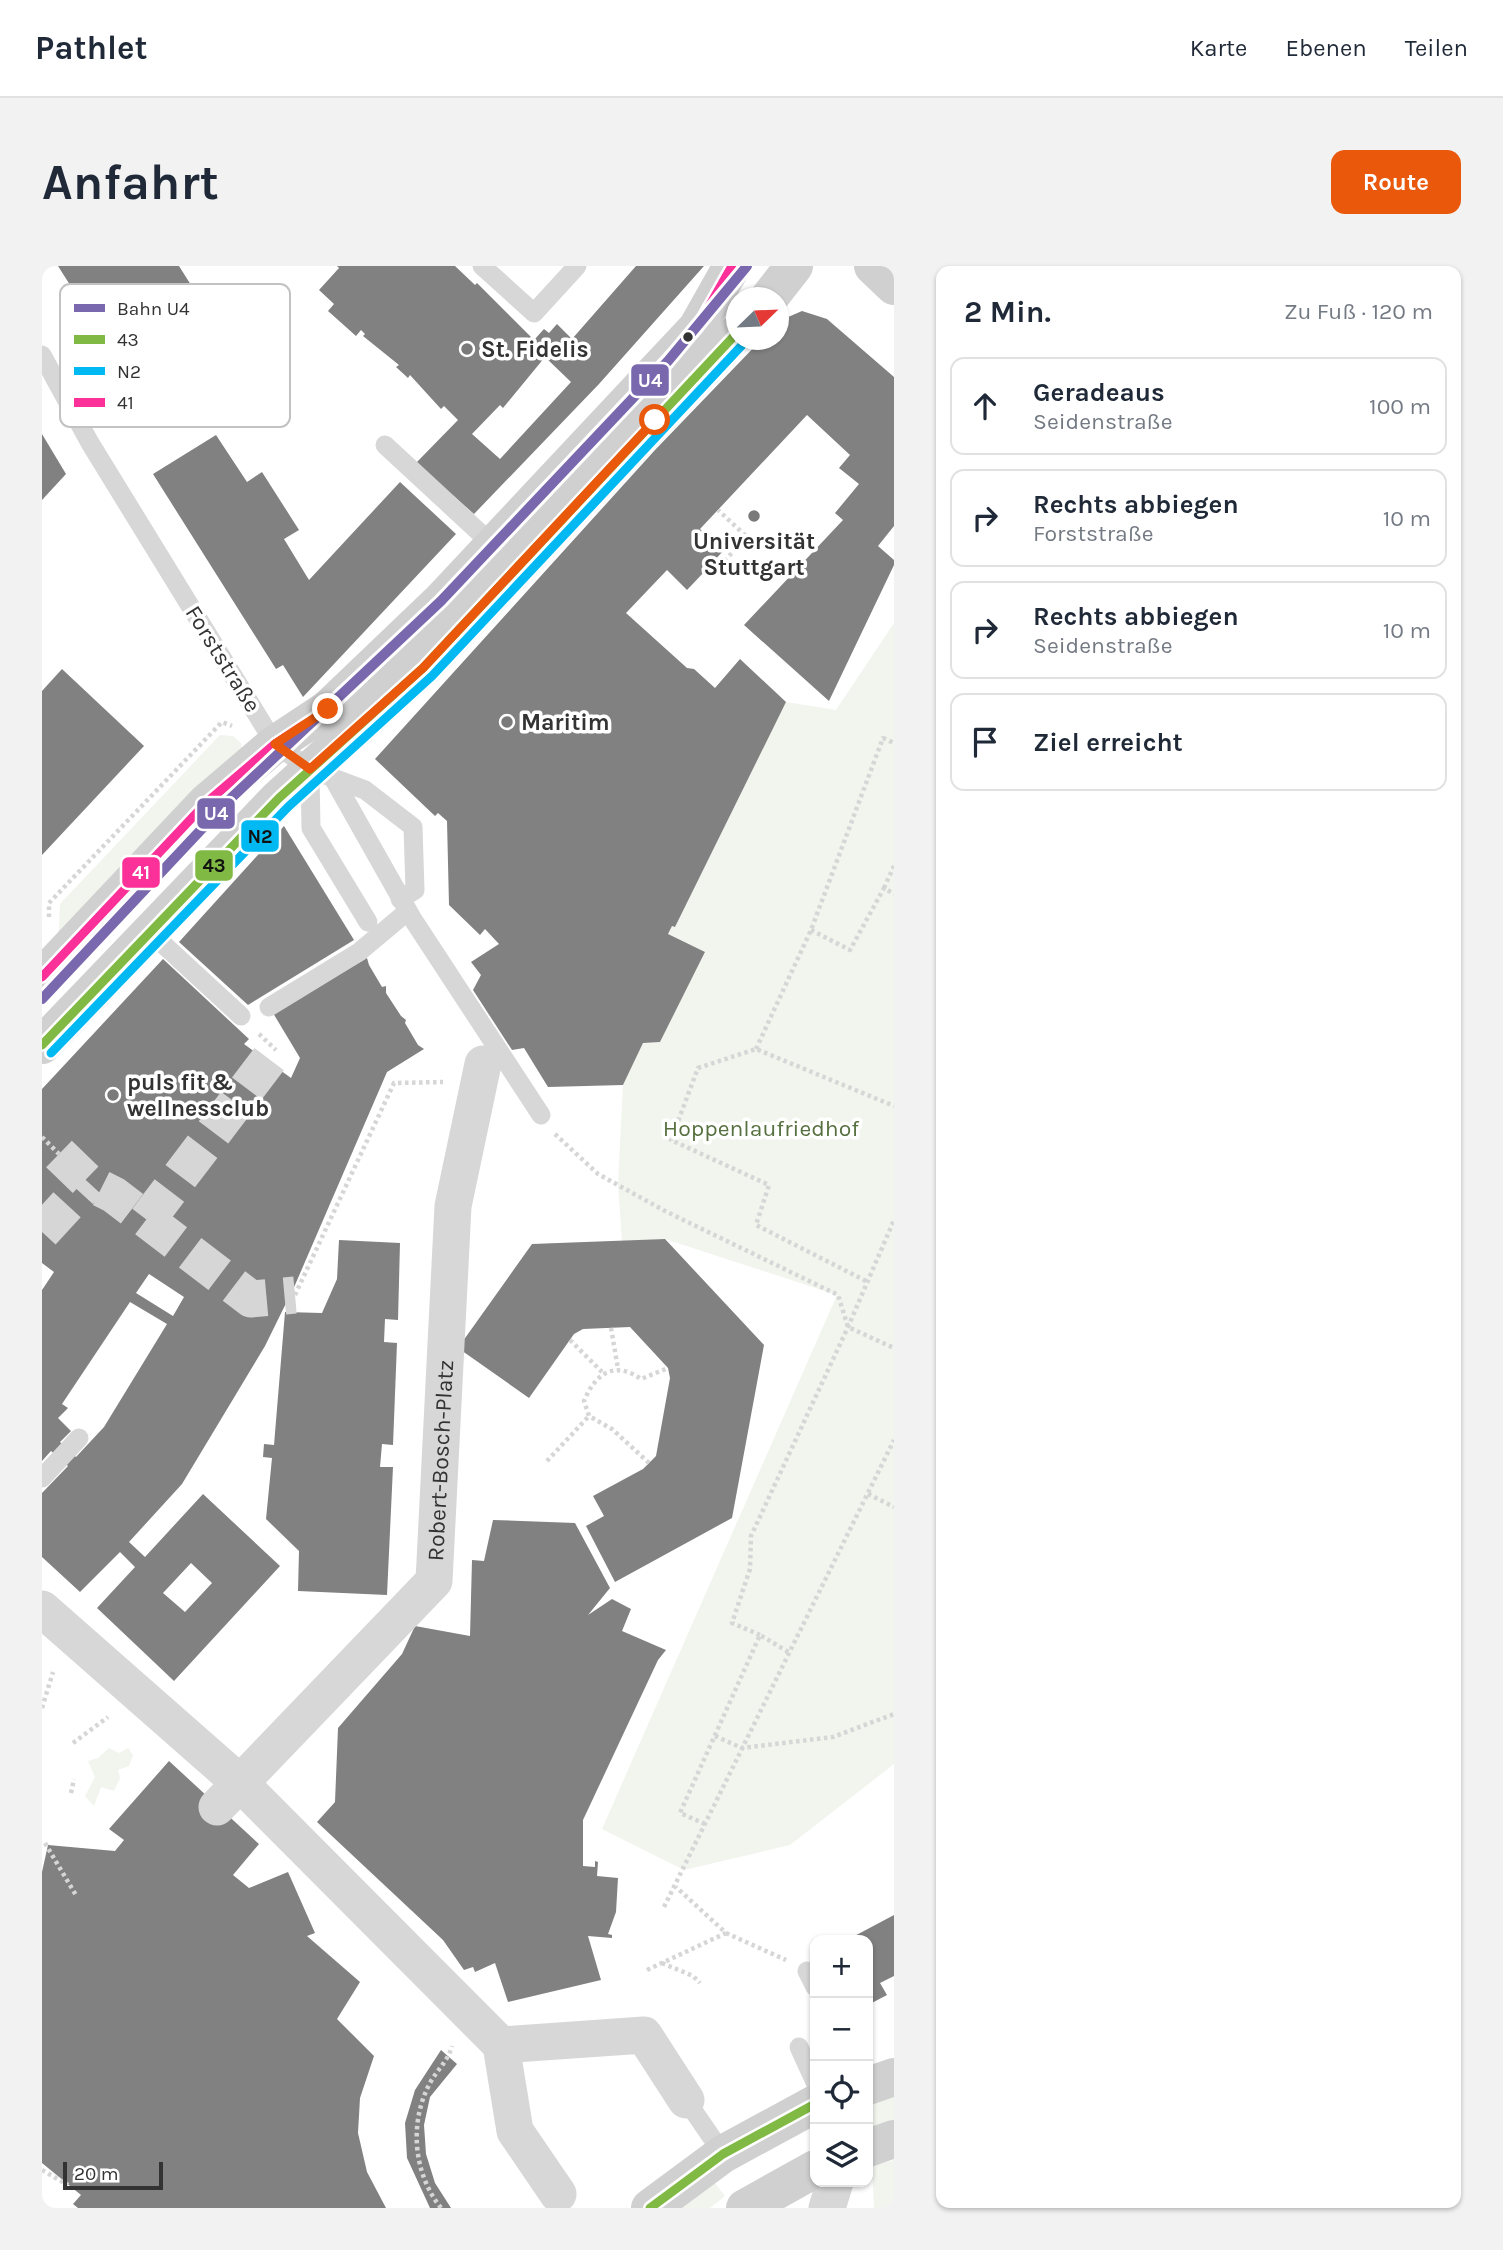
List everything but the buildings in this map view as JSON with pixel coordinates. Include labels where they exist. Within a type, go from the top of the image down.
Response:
[{"type":"street","points":[[42,1045],[56,992],[206,803],[275,744],[328,709],[375,666],[697,328],[732,266]]},
{"type":"street","points":[[778,287],[794,266]]},
{"type":"street","points":[[873,266],[894,286]]},
{"type":"street","points":[[56,992],[151,933],[322,773],[423,668],[568,529],[726,347]]},
{"type":"street","name":"Robert-Bosch-Platz","points":[[229,1795],[435,1581],[453,1206],[481,1072]]},
{"type":"street","points":[[42,1609],[229,1795],[501,2045],[515,2131],[563,2201]]},
{"type":"street","points":[[501,2045],[644,2035],[686,2100]]},
{"type":"street","points":[[873,2084],[894,2077]]},
{"type":"street","points":[[650,2208],[723,2154],[810,2109]]},
{"type":"street","points":[[810,2111],[794,2128],[798,2144],[806,2155],[810,2155]]},
{"type":"street","points":[[873,2146],[894,2139]]},
{"type":"street","points":[[751,2204],[810,2172]]},
{"type":"street","points":[[827,2208],[833,2187]]},
{"type":"lane","points":[[482,266],[534,313],[577,266]]},
{"type":"lane","name":"Forststraße","points":[[42,355],[60,388]]},
{"type":"lane","name":"Forststraße","points":[[81,427],[275,744],[322,773],[404,905],[541,1115]]},
{"type":"lane","points":[[385,445],[493,545]]},
{"type":"lane","points":[[270,1007],[359,952],[415,890],[413,827],[365,790],[322,773],[311,828],[368,922]]},
{"type":"lane","points":[[151,933],[241,1016]]},
{"type":"lane","points":[[42,1478],[79,1438]]},
{"type":"lane","points":[[799,2047],[810,2071]]},
{"type":"lane","points":[[686,2100],[723,2154]]},
{"type":"path","points":[[705,570],[710,576],[747,537],[718,509]]},
{"type":"path","points":[[756,1049],[811,930],[883,738],[894,743]]},
{"type":"path","points":[[811,930],[850,950],[894,866]]},
{"type":"path","points":[[884,888],[894,894]]},
{"type":"path","points":[[866,1281],[756,1225],[769,1185],[671,1140],[698,1068],[756,1049],[894,1106]]},
{"type":"path","points":[[295,1295],[394,1083],[481,1072]]},
{"type":"path","points":[[541,1115],[558,1139],[598,1174],[665,1211],[838,1295],[848,1327],[894,1348]]},
{"type":"path","points":[[42,1138],[59,1154]]},
{"type":"path","points":[[790,1653],[761,1635],[732,1623],[750,1569],[751,1535],[848,1327],[894,1220]]},
{"type":"path","points":[[611,1328],[618,1369]]},
{"type":"path","points":[[570,1340],[602,1372]]},
{"type":"path","points":[[649,1463],[612,1429],[589,1416],[584,1401],[590,1385],[602,1372],[618,1369],[641,1379],[668,1368]]},
{"type":"path","points":[[547,1461],[589,1416]]},
{"type":"path","points":[[664,1907],[894,1440]]},
{"type":"path","points":[[867,1494],[894,1507]]},
{"type":"path","points":[[705,1824],[680,1813],[761,1635]]},
{"type":"path","points":[[42,1708],[53,1672]]},
{"type":"path","points":[[715,1736],[742,1748],[833,1737],[894,1714]]},
{"type":"path","points":[[73,1743],[108,1717]]},
{"type":"path","points":[[71,1793],[74,1779]]},
{"type":"path","points":[[45,1843],[77,1897]]},
{"type":"path","points":[[676,1886],[726,1933],[773,1952],[810,1978]]},
{"type":"path","points":[[648,1970],[726,1933]]},
{"type":"path","points":[[661,1963],[693,1976],[700,1983]]},
{"type":"path","points":[[440,2208],[433,2198],[415,2145],[419,2102],[433,2076],[450,2057],[461,2006]]},
{"type":"path","points":[[42,2170],[68,2185]]},
{"type":"path","points":[[430,2208],[433,2198]]},
{"type":"green space","name":"Hoppenlaufriedhof","points":[[894,623],[894,1764],[790,1845],[684,1870],[602,1829],[837,1295],[665,1239],[622,1241],[618,1185],[623,1085],[643,1043],[660,1042],[705,953],[668,934],[672,926],[675,927],[786,702],[836,710]]},
{"type":"green space","points":[[220,735],[233,736],[241,743],[243,758],[58,949],[60,904]]},
{"type":"green space","points":[[109,1748],[119,1753],[128,1748],[133,1755],[129,1766],[118,1770],[120,1778],[114,1791],[101,1787],[94,1806],[85,1796],[95,1777],[88,1761],[98,1758]]},
{"type":"green space","points":[[894,2093],[894,2120],[873,2126],[873,2099]]},
{"type":"green space","points":[[894,2160],[894,2208],[874,2208],[873,2166]]},
{"type":"green space","points":[[713,2181],[725,2196],[710,2208],[679,2208]]},
{"type":"tunnel","points":[[147,1220],[276,1050]]},
{"type":"tunnel","points":[[59,1154],[88,1182],[114,1195],[251,1299],[295,1295]]},
{"type":"tunnel","points":[[42,1232],[88,1182]]},
{"type":"rail line","name":"U4","points":[[42,999],[228,801],[441,601],[668,361],[747,266]]},
{"type":"transit line","name":"41","points":[[42,977],[206,803],[275,744],[328,709],[441,601],[697,328],[732,266]]},
{"type":"transit line","name":"43","points":[[42,1045],[279,798],[423,668],[726,345]]},
{"type":"transit line","name":"N2","points":[[51,1053],[288,807],[432,676],[738,350]]},
{"type":"transit line","name":"43","points":[[650,2208],[723,2154],[810,2107]]},
{"type":"place","name":"St. Fidelis","points":[[467,349]]},
{"type":"place","name":"Universität Stuttgart","points":[[754,516]]},
{"type":"place","name":"Maritim","points":[[507,722]]},
{"type":"place","name":"puls fit & wellnessclub","points":[[113,1095]]},
{"type":"route","points":[[328,709],[275,744],[310,769],[423,668],[655,420]]}]
